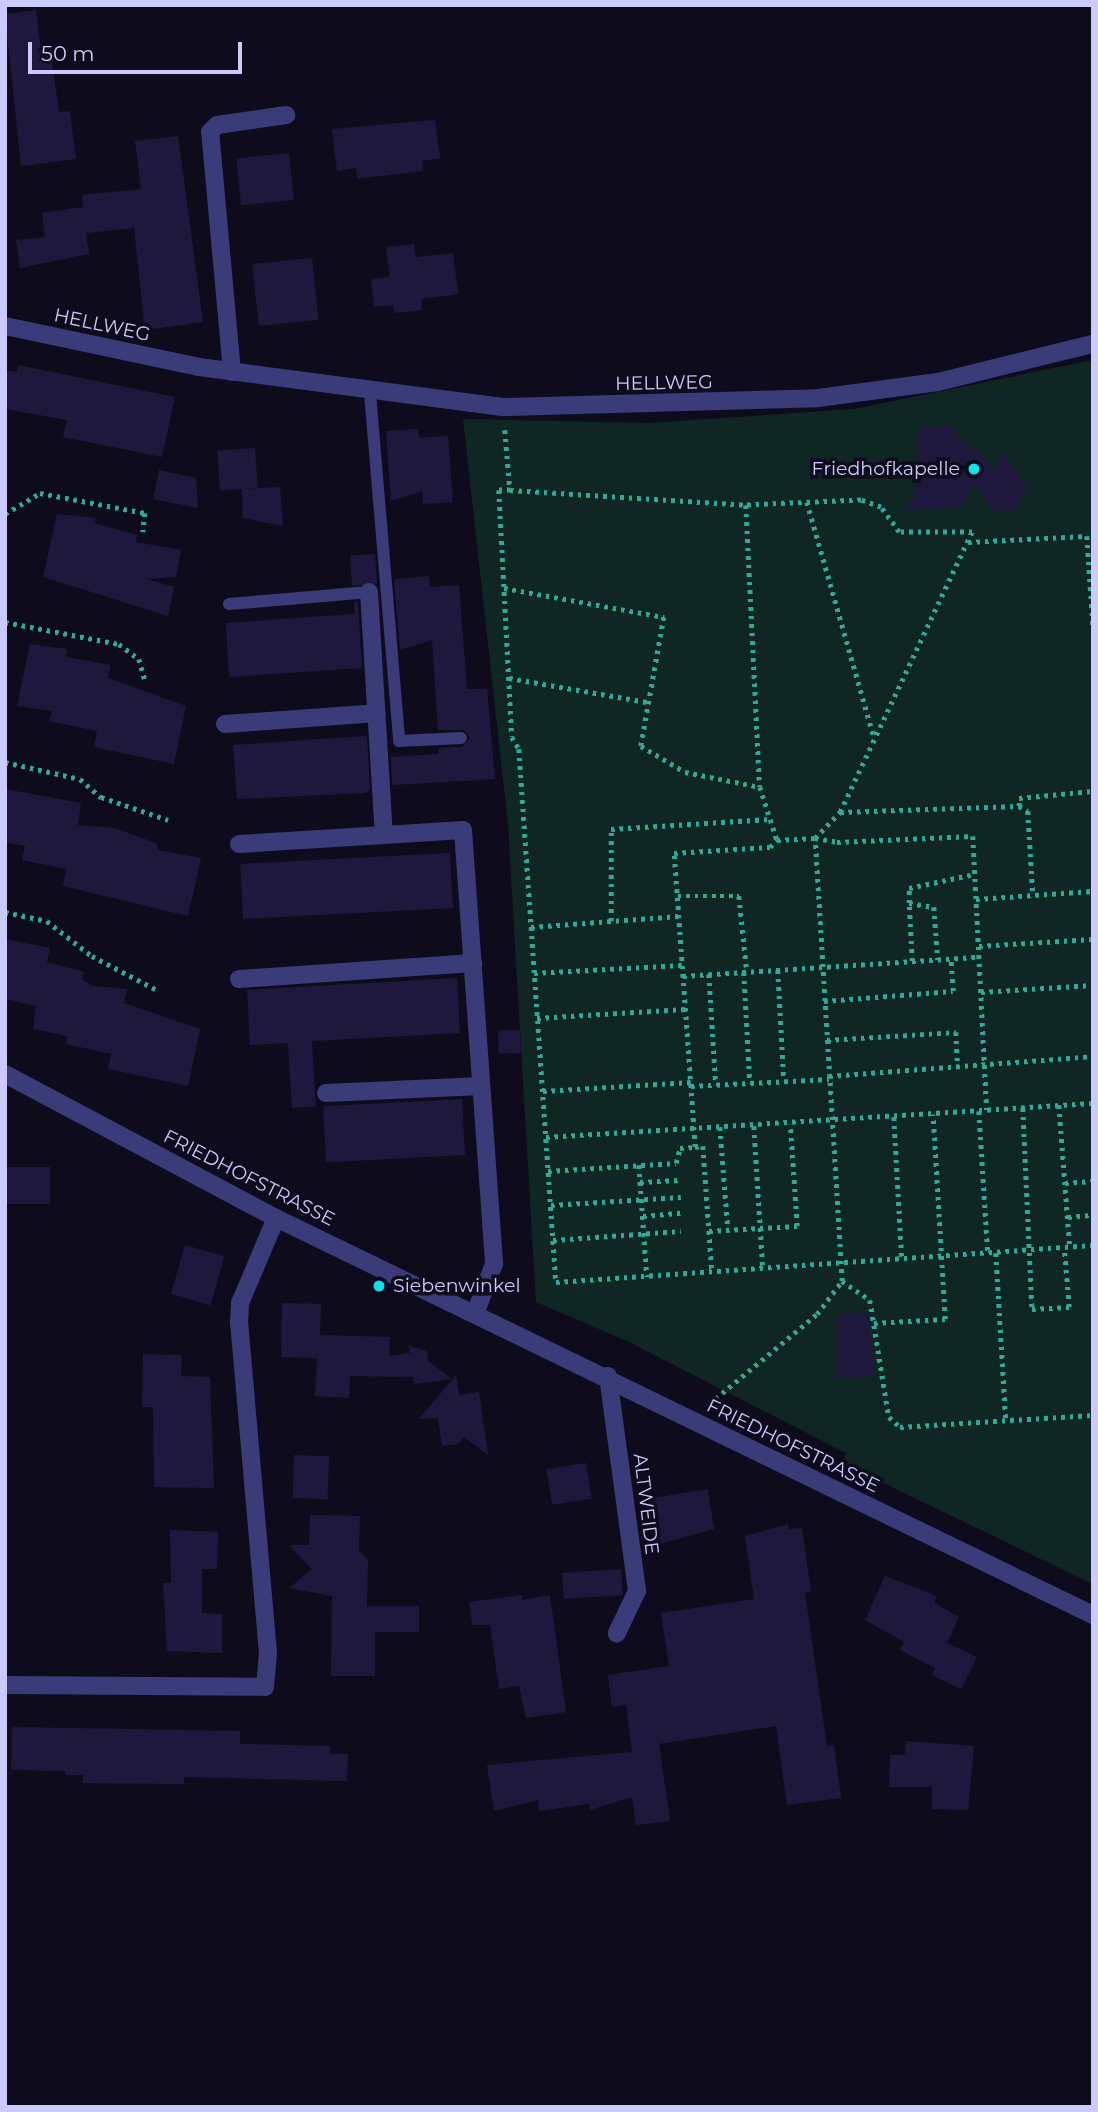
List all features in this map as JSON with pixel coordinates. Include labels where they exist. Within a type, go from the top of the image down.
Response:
[{"type":"street","points":[[232,372],[210,132],[217,125],[286,115]]},
{"type":"street","name":"HELLWEG","points":[[5,326],[232,372],[370,393],[504,407],[818,398],[938,382],[1093,344]]},
{"type":"street","points":[[369,592],[384,835]]},
{"type":"street","points":[[225,724],[377,713]]},
{"type":"street","points":[[239,844],[463,830],[494,1264],[475,1314]]},
{"type":"street","points":[[239,979],[472,963]]},
{"type":"street","name":"FRIEDHOFSTRASSE","points":[[5,1074],[276,1218],[608,1376],[689,1420],[1093,1615]]},
{"type":"street","points":[[326,1093],[481,1086]]},
{"type":"street","points":[[5,1685],[265,1687],[268,1653],[239,1323],[240,1303],[276,1218]]},
{"type":"street","name":"ALTWEIDE","points":[[608,1376],[637,1591],[617,1633]]},
{"type":"lane","points":[[370,393],[399,741],[461,738]]},
{"type":"lane","points":[[229,604],[369,592]]},
{"type":"path","points":[[504,407],[510,489]]},
{"type":"path","points":[[689,1420],[817,1314],[842,1281],[841,1264],[832,1122],[829,1077],[827,1041],[824,1001],[815,838],[840,812],[972,532],[899,532],[881,507],[861,500],[746,505],[499,490],[509,678],[531,927],[556,1282],[841,1264],[1093,1245]]},
{"type":"path","points":[[5,514],[40,493],[145,513],[143,532]]},
{"type":"path","points":[[807,502],[874,738]]},
{"type":"path","points":[[746,505],[760,788],[776,840]]},
{"type":"path","points":[[967,542],[1087,536],[1093,625]]},
{"type":"path","points":[[504,589],[664,617],[641,746],[685,772],[760,788]]},
{"type":"path","points":[[5,622],[119,644],[139,659],[145,680]]},
{"type":"path","points":[[509,678],[647,702]]},
{"type":"path","points":[[5,762],[80,779],[101,797],[168,820]]},
{"type":"path","points":[[1019,806],[1019,798],[1093,791]]},
{"type":"path","points":[[840,812],[1019,806],[1028,811],[1032,896]]},
{"type":"path","points":[[611,921],[611,829],[771,819]]},
{"type":"path","points":[[695,1147],[674,853],[770,847],[776,840],[973,836],[987,1110]]},
{"type":"path","points":[[912,961],[909,888],[975,874]]},
{"type":"path","points":[[976,899],[1093,891]]},
{"type":"path","points":[[678,896],[739,896],[750,1083]]},
{"type":"path","points":[[909,903],[934,908],[938,960]]},
{"type":"path","points":[[5,912],[47,921],[92,956],[157,990]]},
{"type":"path","points":[[531,927],[679,916]]},
{"type":"path","points":[[979,946],[1093,939]]},
{"type":"path","points":[[683,976],[979,957]]},
{"type":"path","points":[[824,1001],[953,991],[951,959]]},
{"type":"path","points":[[534,973],[682,964]]},
{"type":"path","points":[[778,970],[784,1081]]},
{"type":"path","points":[[709,974],[716,1085]]},
{"type":"path","points":[[981,992],[1093,985]]},
{"type":"path","points":[[537,1018],[685,1009]]},
{"type":"path","points":[[827,1041],[956,1032],[958,1065]]},
{"type":"path","points":[[543,1091],[784,1081],[1093,1056]]},
{"type":"path","points":[[546,1137],[832,1122],[1093,1103]]},
{"type":"path","points":[[1023,1108],[1032,1309],[1069,1307],[1068,1217],[1059,1105]]},
{"type":"path","points":[[979,1111],[988,1253]]},
{"type":"path","points":[[874,1323],[946,1319],[933,1114]]},
{"type":"path","points":[[894,1117],[902,1259]]},
{"type":"path","points":[[709,1231],[797,1226],[790,1124]]},
{"type":"path","points":[[754,1126],[763,1269]]},
{"type":"path","points":[[720,1128],[728,1229]]},
{"type":"path","points":[[548,1171],[676,1163],[680,1148],[703,1146],[712,1272]]},
{"type":"path","points":[[639,1165],[647,1277]]},
{"type":"path","points":[[640,1182],[680,1180]]},
{"type":"path","points":[[1065,1183],[1093,1181]]},
{"type":"path","points":[[551,1205],[681,1197]]},
{"type":"path","points":[[643,1216],[681,1213]]},
{"type":"path","points":[[1068,1217],[1093,1215]]},
{"type":"path","points":[[553,1240],[681,1231]]},
{"type":"path","points":[[996,1252],[1006,1421]]},
{"type":"path","points":[[842,1281],[870,1300],[889,1418],[900,1427],[1093,1415]]},
{"type":"green space","points":[[1093,360],[1093,1584],[844,1464],[846,1453],[627,1341],[536,1302],[508,825],[463,419],[650,423],[854,409]]},
{"type":"building","points":[[36,10],[41,49],[50,48],[59,112],[70,111],[76,159],[21,166],[5,14]]},
{"type":"building","points":[[435,120],[440,158],[422,161],[423,171],[357,179],[356,168],[337,171],[332,129]]},
{"type":"building","points":[[178,136],[203,322],[145,330],[134,228],[86,233],[89,254],[20,268],[16,240],[45,237],[42,213],[83,207],[82,195],[141,189],[135,141]]},
{"type":"building","points":[[289,153],[294,200],[241,205],[236,159]]},
{"type":"building","points":[[414,244],[416,257],[453,253],[458,294],[421,299],[422,310],[394,313],[393,305],[374,307],[371,279],[390,277],[386,247]]},
{"type":"building","points":[[312,258],[318,320],[259,326],[252,264]]},
{"type":"building","points":[[18,365],[175,397],[162,457],[63,437],[67,420],[5,409],[5,370],[17,372]]},
{"type":"building","name":"Friedhofkapelle","points":[[951,426],[967,449],[978,448],[994,470],[1003,452],[1027,487],[1015,510],[993,512],[974,483],[961,508],[908,511],[920,477],[917,428]]},
{"type":"building","points":[[418,429],[419,438],[448,436],[453,502],[423,504],[422,491],[391,501],[386,431]]},
{"type":"building","points":[[255,448],[258,488],[220,491],[217,451]]},
{"type":"building","points":[[159,470],[196,478],[198,508],[153,499]]},
{"type":"building","points":[[280,487],[283,526],[243,518],[242,489]]},
{"type":"building","points":[[57,514],[96,518],[94,523],[137,535],[136,542],[181,550],[176,577],[147,579],[174,587],[168,616],[43,577]]},
{"type":"building","points":[[375,554],[377,584],[352,586],[350,556]]},
{"type":"building","points":[[429,576],[430,587],[459,585],[467,689],[487,689],[495,779],[392,785],[391,757],[439,754],[439,748],[462,747],[470,738],[464,730],[438,730],[432,640],[400,650],[394,579]]},
{"type":"building","points":[[354,602],[358,602],[362,668],[229,677],[226,623],[355,614]]},
{"type":"building","points":[[30,644],[67,649],[66,657],[111,665],[108,678],[186,706],[174,764],[94,747],[97,731],[49,721],[52,711],[17,706]]},
{"type":"building","points":[[367,736],[370,790],[365,793],[237,799],[233,745]]},
{"type":"building","points":[[5,789],[81,803],[78,825],[114,828],[156,843],[158,850],[201,858],[188,916],[63,886],[66,869],[22,860],[25,846],[5,842]]},
{"type":"building","points":[[450,853],[453,908],[243,919],[240,864]]},
{"type":"building","points":[[5,939],[50,948],[47,962],[84,972],[82,979],[92,986],[127,989],[124,1003],[200,1029],[188,1086],[108,1069],[111,1054],[66,1044],[67,1036],[33,1029],[36,1006],[5,999]]},
{"type":"building","points":[[457,978],[460,1033],[312,1041],[316,1106],[292,1108],[288,1043],[250,1045],[247,990]]},
{"type":"building","points":[[520,1030],[521,1053],[499,1054],[498,1031]]},
{"type":"building","points":[[462,1099],[465,1155],[326,1162],[323,1106]]},
{"type":"building","points":[[5,1167],[50,1167],[50,1204],[5,1204]]},
{"type":"building","points":[[185,1245],[224,1256],[210,1305],[171,1294]]},
{"type":"building","points":[[282,1303],[321,1304],[320,1335],[390,1337],[389,1356],[410,1353],[409,1346],[427,1351],[428,1361],[452,1379],[414,1384],[413,1377],[350,1376],[349,1398],[315,1396],[317,1358],[281,1357]]},
{"type":"building","points":[[869,1312],[874,1376],[836,1379],[837,1314]]},
{"type":"building","points":[[143,1354],[182,1355],[181,1376],[210,1377],[214,1488],[154,1487],[153,1407],[142,1407]]},
{"type":"building","points":[[456,1375],[459,1395],[479,1392],[488,1455],[464,1437],[458,1444],[442,1446],[438,1418],[419,1419]]},
{"type":"building","points":[[294,1455],[329,1456],[327,1499],[292,1498]]},
{"type":"building","points":[[586,1463],[592,1499],[552,1505],[546,1469]]},
{"type":"building","points":[[708,1489],[714,1529],[660,1544],[653,1498]]},
{"type":"building","points":[[310,1515],[360,1516],[359,1550],[368,1560],[367,1606],[419,1606],[419,1632],[375,1632],[375,1676],[331,1676],[332,1596],[289,1588],[312,1569],[289,1545],[309,1545]]},
{"type":"building","points":[[788,1524],[789,1529],[802,1528],[811,1592],[805,1593],[827,1746],[834,1745],[841,1798],[787,1805],[776,1726],[659,1744],[670,1821],[636,1825],[632,1797],[590,1810],[589,1804],[539,1811],[538,1800],[494,1811],[487,1765],[632,1752],[626,1705],[612,1707],[608,1675],[669,1666],[661,1613],[754,1599],[745,1536]]},
{"type":"building","points":[[170,1530],[218,1532],[217,1569],[202,1569],[202,1613],[222,1614],[222,1653],[167,1651],[163,1583],[171,1583]]},
{"type":"building","points":[[621,1569],[623,1595],[564,1599],[562,1573]]},
{"type":"building","points":[[885,1576],[937,1596],[934,1603],[959,1617],[947,1643],[977,1657],[961,1689],[932,1675],[935,1668],[900,1650],[904,1642],[865,1620]]},
{"type":"building","points":[[522,1595],[522,1600],[550,1595],[566,1712],[526,1718],[519,1686],[499,1689],[490,1625],[472,1625],[469,1602]]},
{"type":"building","points":[[12,1727],[240,1731],[240,1744],[330,1746],[330,1754],[348,1754],[347,1781],[184,1777],[184,1784],[83,1783],[83,1775],[66,1775],[65,1771],[11,1770]]},
{"type":"building","points":[[906,1741],[974,1746],[968,1810],[932,1809],[932,1787],[889,1787],[890,1755],[905,1755]]},
{"type":"place","name":"Friedhofkapelle","points":[[974,469]]},
{"type":"place","name":"Siebenwinkel","points":[[379,1286]]}]
